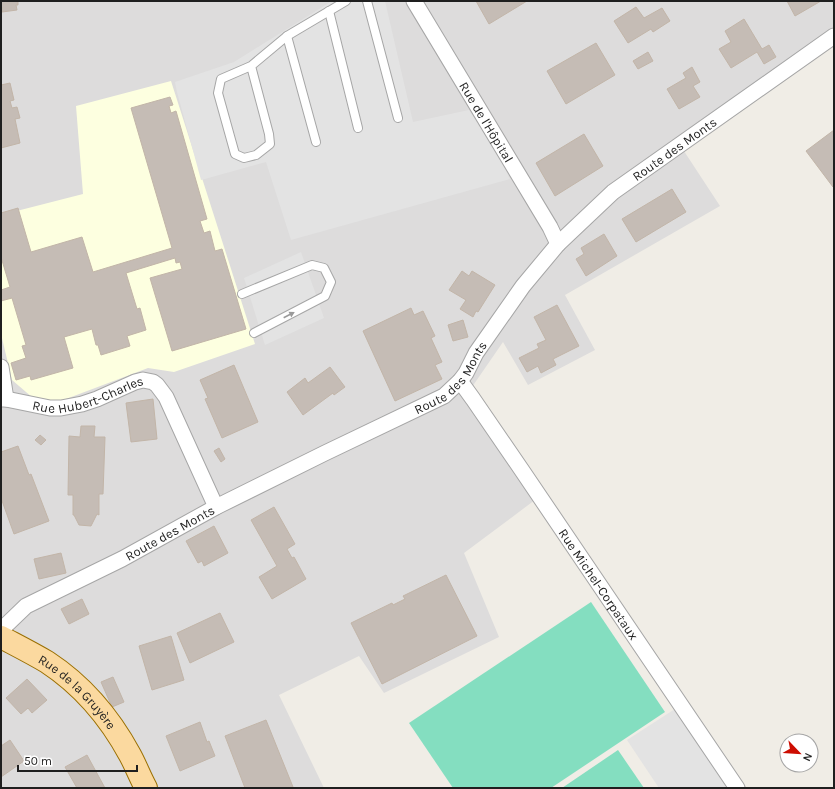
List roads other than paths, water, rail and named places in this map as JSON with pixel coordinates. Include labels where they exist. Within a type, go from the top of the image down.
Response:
[{"type":"main road","name":"Rue de la Gruyère","points":[[1,637],[47,662],[65,675],[86,694],[107,718],[118,734],[130,755],[142,787]]},
{"type":"street","name":"Rue de l'Hôpital","points":[[414,1],[550,227],[558,244]]},
{"type":"street","name":"Route des Monts","points":[[1,630],[26,606],[122,559],[216,508],[325,453],[444,396],[466,373],[476,353],[523,286],[558,244],[613,192],[834,36]]},
{"type":"street","points":[[1,367],[4,399]]},
{"type":"street","name":"Rue Hubert-Charles","points":[[4,399],[50,408],[61,408],[82,404],[97,399],[135,382],[143,380],[153,382],[166,396],[216,508]]},
{"type":"street","name":"Rue Michel-Corpataux","points":[[460,381],[737,788]]},
{"type":"lane","points":[[251,66],[269,134],[270,144],[256,155],[244,158],[235,154],[218,93],[221,79],[251,66],[287,36],[346,1]]},
{"type":"lane","points":[[367,1],[398,118]]},
{"type":"lane","points":[[329,11],[358,128]]},
{"type":"lane","points":[[287,36],[316,142]]},
{"type":"lane","points":[[242,294],[312,266],[324,268],[332,282],[324,296],[254,333]]}]
